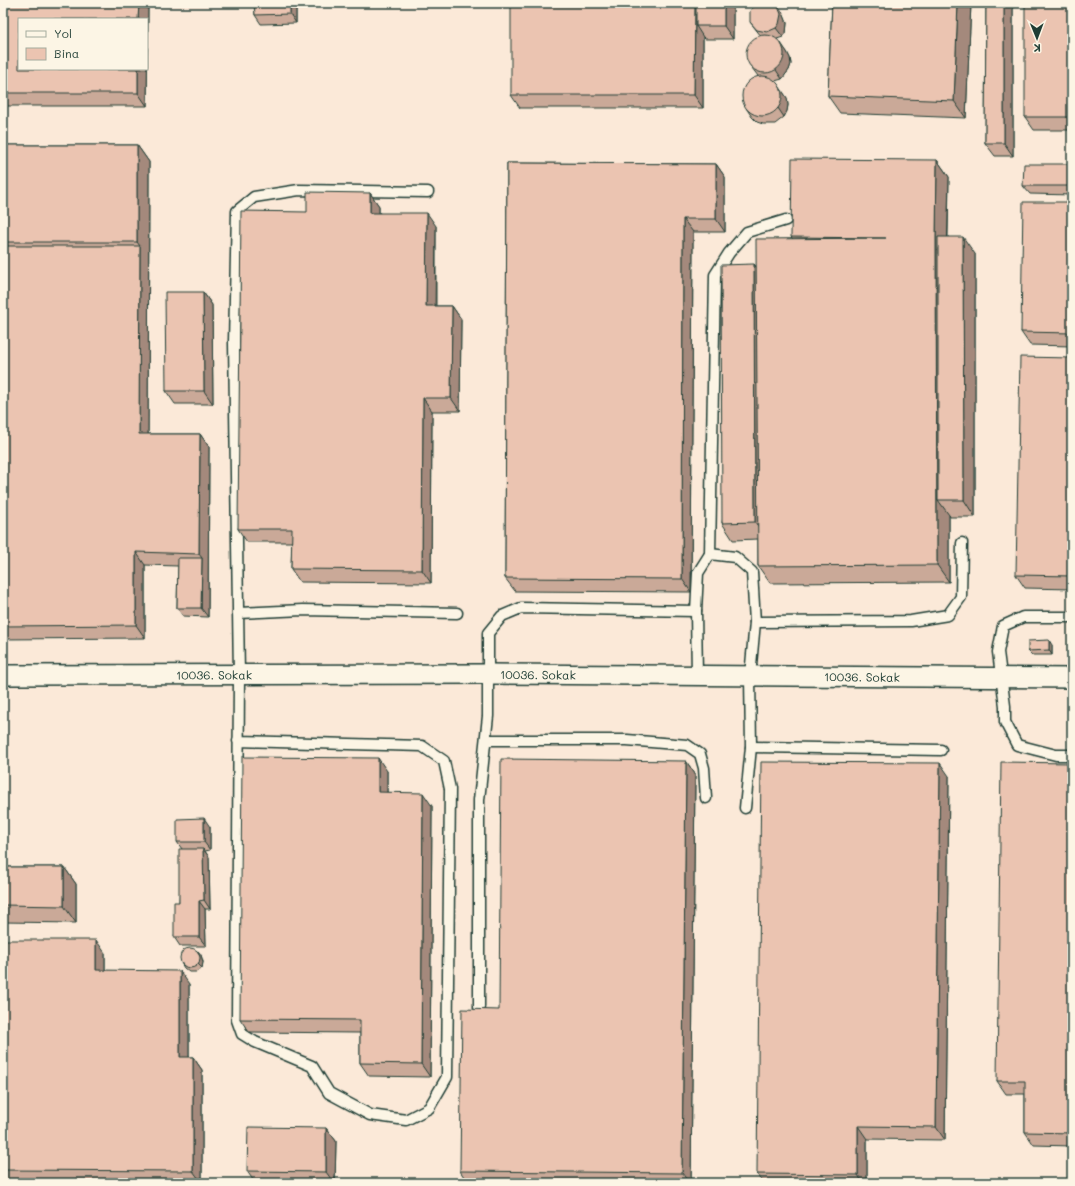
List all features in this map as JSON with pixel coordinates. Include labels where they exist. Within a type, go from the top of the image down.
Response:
[{"type":"street","name":"10036. Sokak","points":[[3,675],[488,674],[1072,678]]},
{"type":"lane","points":[[238,741],[422,746],[444,761],[450,789],[447,1077],[429,1108],[406,1120],[370,1115],[329,1093],[312,1066],[255,1042],[242,1034],[237,1020],[238,741],[239,675],[234,342],[237,212],[254,197],[299,190],[428,192]]},
{"type":"lane","points":[[697,676],[696,611],[698,573],[710,554],[715,275],[729,253],[748,232],[786,220]]},
{"type":"lane","points":[[755,622],[911,621],[948,614],[962,597],[962,543]]},
{"type":"lane","points":[[710,554],[735,557],[752,572],[755,622],[750,676],[751,747],[745,808]]},
{"type":"lane","points":[[479,1007],[479,800],[488,716],[488,633],[502,616],[521,608],[696,611]]},
{"type":"lane","points":[[238,613],[303,610],[457,613]]},
{"type":"lane","points":[[1072,617],[1023,617],[1003,626],[998,652],[1005,706],[1005,722],[1017,745],[1056,755],[1072,755]]},
{"type":"lane","points":[[486,740],[627,740],[687,745],[700,754],[704,768],[706,798]]},
{"type":"lane","points":[[751,747],[941,750]]},
{"type":"building","points":[[3,3],[139,3],[138,18],[18,18],[18,70],[138,70],[138,93],[3,93]]},
{"type":"building","points":[[254,3],[290,3],[290,14],[255,15]]},
{"type":"building","points":[[511,3],[695,3],[694,95],[511,95]]},
{"type":"building","points":[[696,3],[724,3],[724,26],[696,26]]},
{"type":"building","points":[[756,3],[777,4],[781,14],[779,24],[776,28],[767,32],[757,30],[750,22],[750,11]]},
{"type":"building","points":[[832,3],[958,3],[954,101],[828,96]]},
{"type":"building","points":[[986,3],[1004,3],[1004,143],[985,143]]},
{"type":"building","points":[[1025,3],[1072,3],[1072,117],[1025,117]]},
{"type":"building","points":[[761,35],[769,35],[781,44],[784,54],[781,64],[775,70],[769,73],[761,73],[749,64],[746,58],[746,50],[755,38]]},
{"type":"building","points":[[758,76],[766,76],[773,79],[779,85],[782,96],[779,107],[773,113],[766,116],[758,116],[751,113],[745,107],[742,100],[742,92],[745,85],[751,79]]},
{"type":"building","points":[[3,145],[137,145],[137,242],[3,242]]},
{"type":"building","points":[[792,159],[937,160],[937,565],[758,566],[756,239],[886,238],[791,237]]},
{"type":"building","points":[[507,163],[716,164],[716,219],[683,219],[682,579],[505,578]]},
{"type":"building","points":[[1024,164],[1072,164],[1072,186],[1023,186]]},
{"type":"building","points":[[307,192],[370,193],[370,213],[427,213],[426,306],[452,306],[451,398],[423,398],[422,570],[291,569],[292,529],[238,529],[241,211],[307,212]]},
{"type":"building","points":[[1023,202],[1072,202],[1072,333],[1021,332]]},
{"type":"building","points":[[938,237],[963,237],[964,500],[938,500]]},
{"type":"building","points":[[3,246],[140,246],[139,434],[200,434],[199,554],[136,552],[136,625],[3,626]]},
{"type":"building","points":[[754,264],[755,522],[722,523],[721,265]]},
{"type":"building","points":[[165,292],[203,292],[204,391],[166,391]]},
{"type":"building","points":[[1020,357],[1072,358],[1072,576],[1016,575]]},
{"type":"building","points":[[178,558],[202,558],[201,608],[177,608]]},
{"type":"building","points":[[1049,640],[1049,650],[1028,651],[1028,641]]},
{"type":"building","points":[[242,757],[378,758],[378,792],[423,793],[421,1064],[360,1063],[360,1020],[240,1019]]},
{"type":"building","points":[[501,759],[686,761],[682,1173],[460,1171],[462,1009],[499,1010]]},
{"type":"building","points":[[761,762],[940,763],[936,1127],[858,1126],[858,1175],[757,1174]]},
{"type":"building","points":[[1001,762],[1072,763],[1072,1133],[1025,1132],[1025,1081],[997,1081]]},
{"type":"building","points":[[204,818],[204,842],[177,842],[177,819]]},
{"type":"building","points":[[179,849],[203,849],[204,900],[199,901],[199,937],[174,937],[174,902],[179,902]]},
{"type":"building","points":[[3,867],[64,867],[64,906],[3,905]]},
{"type":"building","points":[[3,940],[96,940],[96,970],[180,971],[180,1057],[193,1057],[193,1171],[3,1170]]},
{"type":"building","points":[[190,948],[197,951],[200,958],[197,965],[190,968],[183,965],[180,958],[183,951]]},
{"type":"building","points":[[248,1127],[326,1128],[326,1172],[247,1171]]},
{"type":"building","points":[[108,1182],[108,1183],[3,1183]]}]
